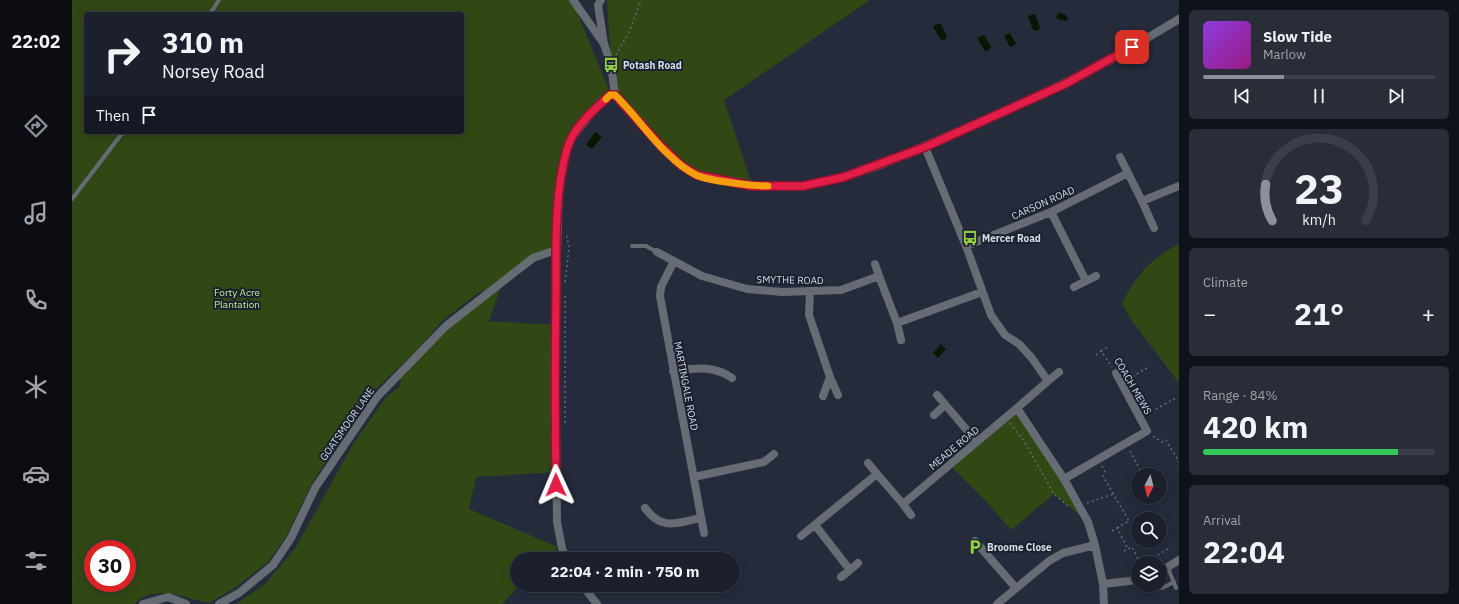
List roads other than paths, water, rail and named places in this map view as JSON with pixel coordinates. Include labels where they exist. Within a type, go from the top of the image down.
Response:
[{"type":"street","points":[[573,0],[604,44]]},
{"type":"street","points":[[601,0],[598,5],[604,44],[611,65],[613,95],[682,166],[697,175],[752,186],[803,186],[837,179],[878,166],[925,147],[1065,84],[1109,61],[1179,19]]},
{"type":"street","points":[[563,552],[556,522],[556,250],[559,187],[567,148],[573,136],[582,123],[613,95]]},
{"type":"street","points":[[925,147],[966,246],[982,292],[998,327],[1005,335],[1019,344],[1048,381]]},
{"type":"street","points":[[1120,157],[1154,228]]},
{"type":"street","name":"CARSON ROAD","points":[[966,246],[1051,212],[1128,173]]},
{"type":"street","points":[[1142,201],[1179,186]]},
{"type":"street","points":[[1051,212],[1086,281]]},
{"type":"street","name":"GOATSMOOR LANE","points":[[219,604],[239,593],[273,565],[291,538],[315,488],[377,397],[446,326],[533,258],[556,250]]},
{"type":"street","name":"SMYTHE ROAD","points":[[657,252],[702,276],[747,289],[810,292],[841,290],[879,276]]},
{"type":"street","name":"MARTINGALE ROAD","points":[[674,261],[661,287],[660,296],[704,533]]},
{"type":"street","points":[[875,264],[897,323],[901,340]]},
{"type":"street","points":[[1074,287],[1096,276]]},
{"type":"street","points":[[810,292],[809,315],[830,377],[838,395]]},
{"type":"street","points":[[897,323],[982,292]]},
{"type":"street","points":[[673,371],[701,368],[714,369],[732,378]]},
{"type":"street","points":[[1059,372],[1017,408],[1064,479],[1077,509],[1088,522],[1096,545],[1103,584],[1104,604]]},
{"type":"street","name":"COACH MEWS","points":[[1064,479],[1147,431],[1116,373]]},
{"type":"street","points":[[823,396],[830,377]]},
{"type":"street","points":[[936,395],[977,442]]},
{"type":"street","points":[[934,415],[945,405]]},
{"type":"street","name":"MEADE ROAD","points":[[903,504],[1017,408]]},
{"type":"street","points":[[694,477],[764,462],[774,454]]},
{"type":"street","points":[[868,463],[911,515]]},
{"type":"street","points":[[801,536],[877,474]]},
{"type":"street","points":[[645,508],[656,521],[665,524],[700,518]]},
{"type":"street","points":[[815,525],[850,570]]},
{"type":"street","points":[[975,541],[1016,588]]},
{"type":"street","points":[[997,604],[1048,560],[1063,553],[1096,545]]},
{"type":"street","points":[[1168,568],[1179,560]]},
{"type":"street","points":[[842,577],[858,563]]},
{"type":"street","points":[[1103,584],[1131,581]]},
{"type":"street","points":[[588,592],[597,604]]},
{"type":"street","points":[[143,604],[168,597],[186,604]]},
{"type":"lane","points":[[211,12],[219,0]]},
{"type":"lane","points":[[72,199],[121,134]]},
{"type":"lane","points":[[632,246],[646,246],[657,252]]},
{"type":"lane","points":[[1168,568],[1176,588]]},
{"type":"lane","points":[[1167,586],[1174,582]]},
{"type":"place","name":"Potash Road","points":[[611,65]]},
{"type":"place","name":"Mercer Road","points":[[970,238]]},
{"type":"place","name":"Broome Close","points":[[975,547]]},
{"type":"park label","name":"Forty Acre Plantation","points":[[237,298]]}]
